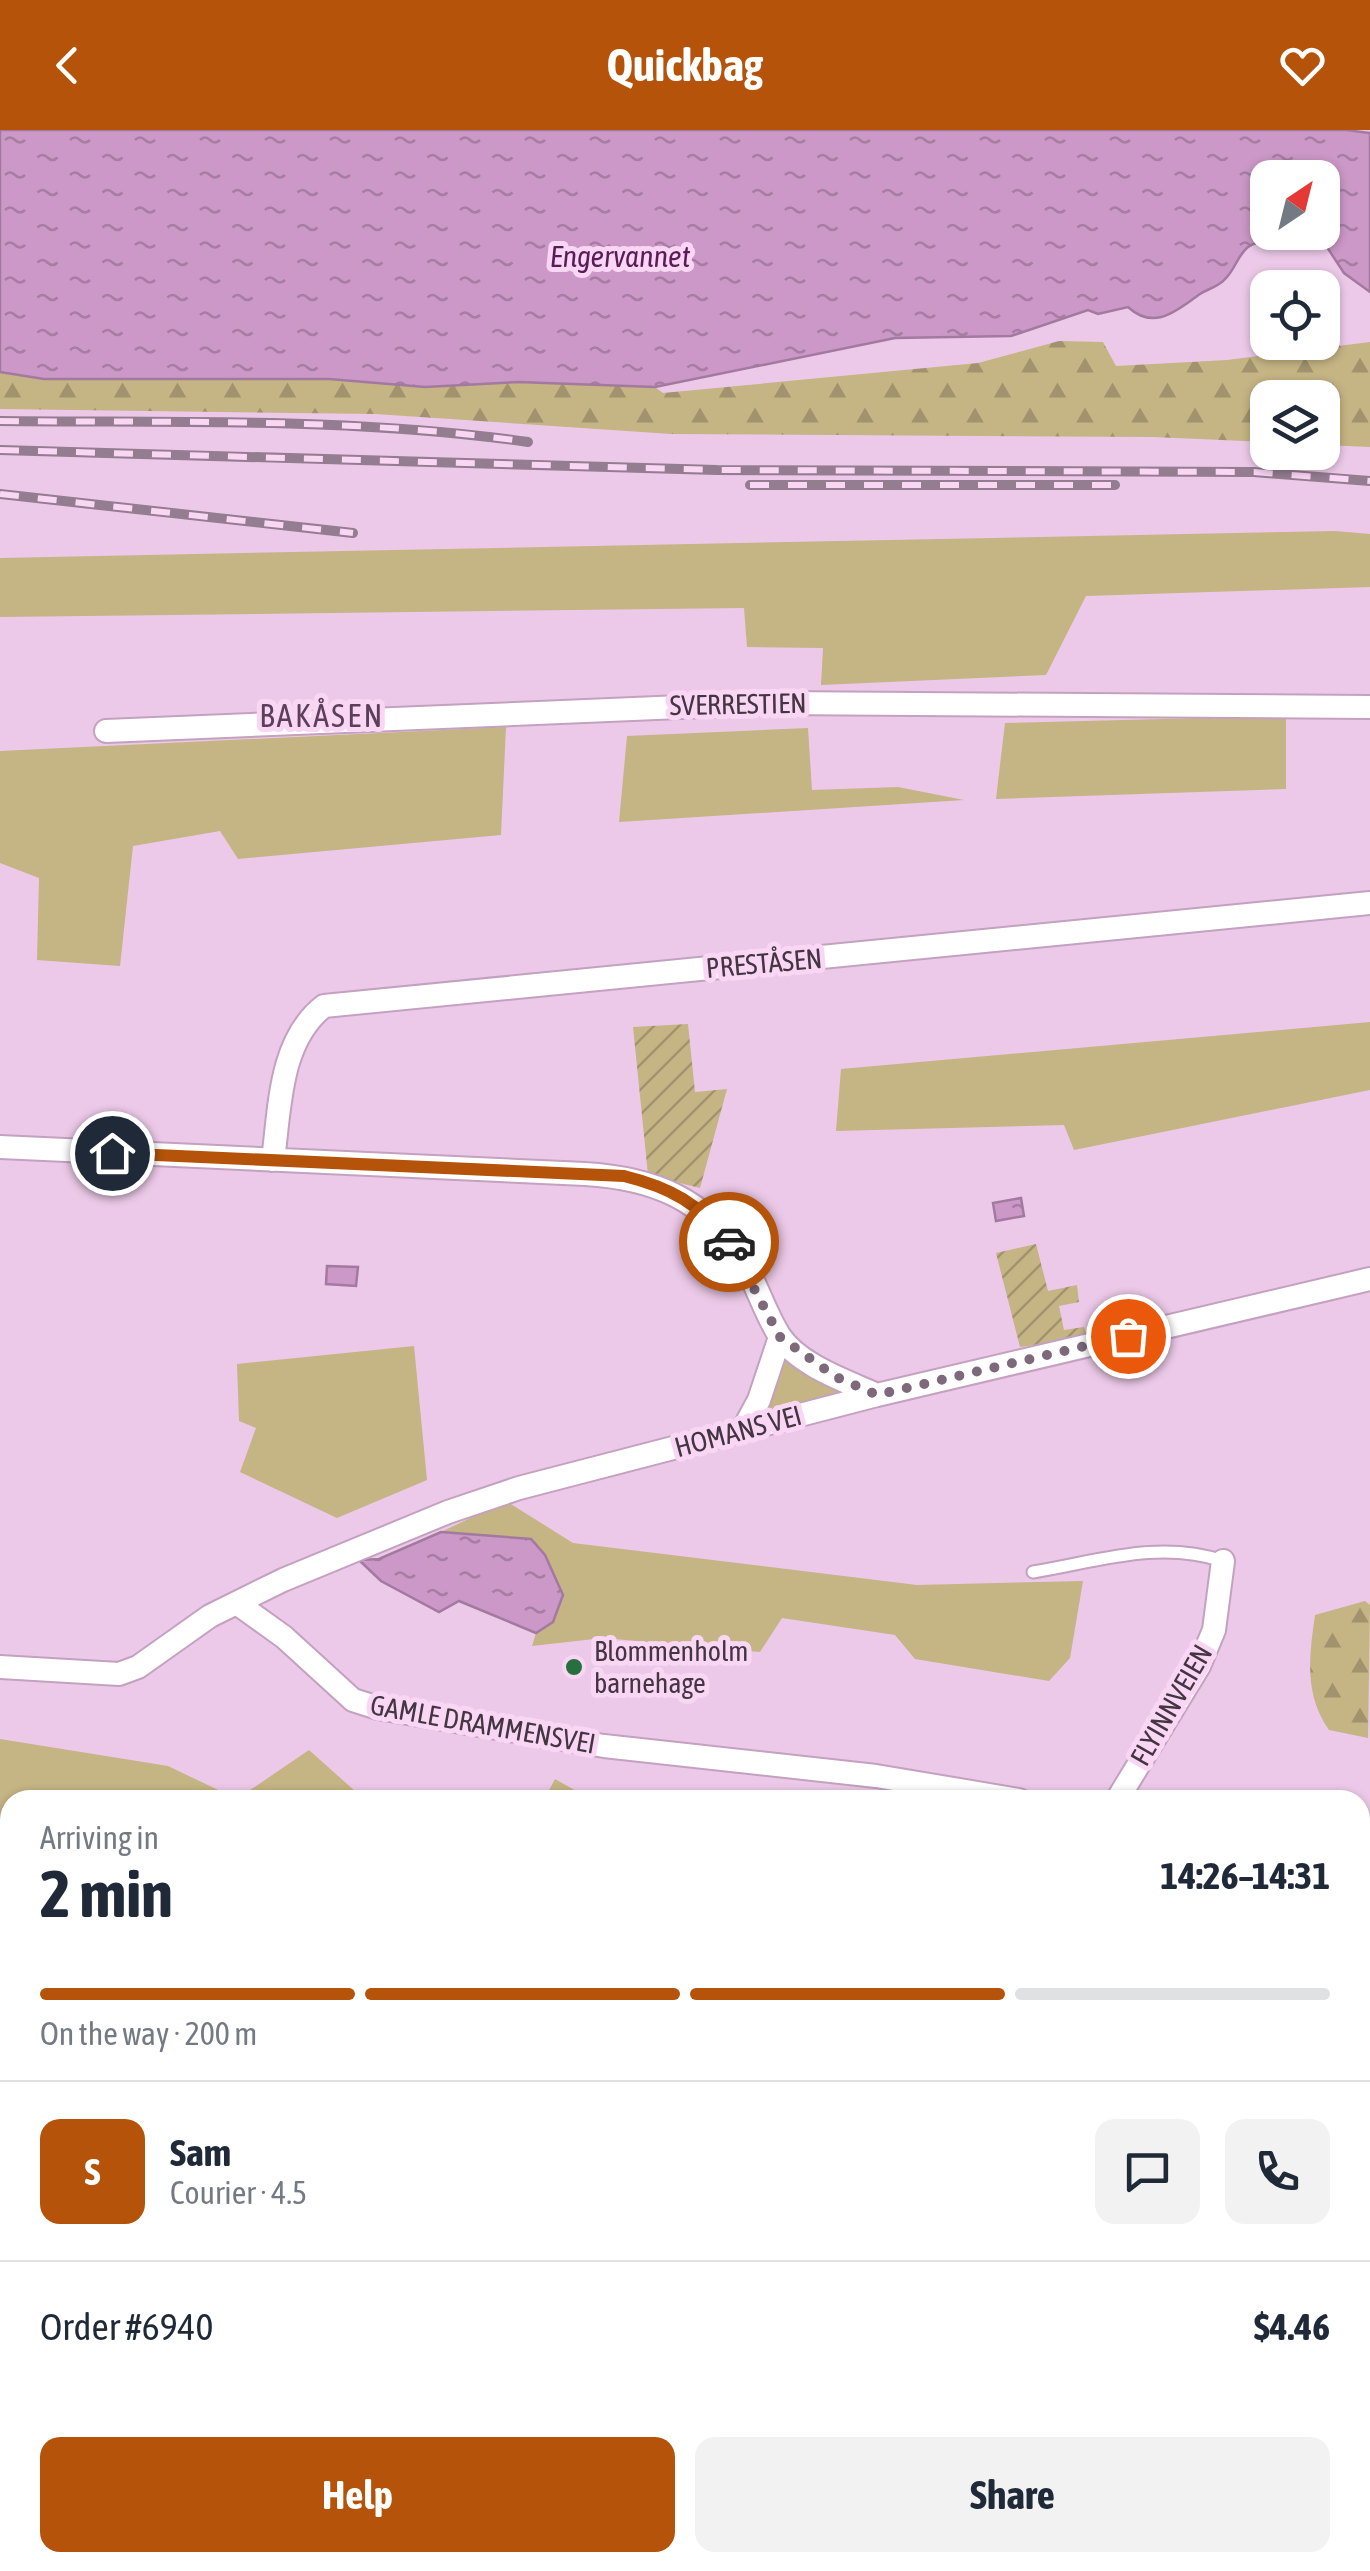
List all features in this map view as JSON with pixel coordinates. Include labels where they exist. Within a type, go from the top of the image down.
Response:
[{"type":"street","name":"SVERRESTIEN","points":[[106,731],[777,702],[1370,707]]},
{"type":"street","name":"PRESTÅSEN","points":[[273,1160],[295,1042],[306,1020],[324,1006],[1370,903]]},
{"type":"street","points":[[0,1147],[624,1176],[662,1186],[698,1207],[720,1230],[741,1257],[780,1337],[822,1369],[877,1395]]},
{"type":"street","name":"HOMANS VEI","points":[[238,1604],[283,1580],[448,1512],[744,1428],[1370,1279]]},
{"type":"street","points":[[744,1428],[759,1400],[780,1337]]},
{"type":"street","name":"FLYINNVEIEN","points":[[1123,1790],[1198,1666],[1214,1630],[1223,1561]]},
{"type":"street","points":[[0,1667],[119,1674],[138,1667],[197,1625],[238,1604]]},
{"type":"street","name":"GAMLE DRAMMENSVEI","points":[[238,1604],[284,1637],[353,1700],[378,1708],[604,1746],[876,1776],[959,1790]]},
{"type":"lane","name":"FLYINNVEIEN","points":[[1034,1572],[1163,1550],[1186,1550],[1223,1561]]},
{"type":"green space","points":[[1059,341],[1103,342],[1116,366],[1250,357],[1340,360],[1340,346],[1370,342],[1370,447],[1340,446],[1340,380],[1250,380],[1250,441],[1153,437],[671,434],[375,414],[0,409],[0,372],[44,379],[329,379],[425,387],[517,382],[655,387],[663,393],[978,363]]},
{"type":"green space","points":[[1335,531],[1370,534],[1370,587],[1086,596],[1046,675],[821,685],[823,648],[747,647],[744,608],[0,617],[0,558]]},
{"type":"green space","points":[[1286,716],[1286,789],[996,799],[1005,723]]},
{"type":"green space","points":[[506,727],[501,835],[238,859],[220,831],[133,846],[120,966],[37,960],[39,878],[0,863],[0,751]]},
{"type":"green space","points":[[808,728],[812,790],[898,787],[964,800],[619,822],[627,736]]},
{"type":"green space","points":[[1370,1022],[1370,1090],[1074,1150],[1064,1125],[836,1131],[841,1069]]},
{"type":"green space","points":[[688,1024],[695,1092],[727,1089],[700,1188],[648,1175],[633,1027]]},
{"type":"green space","points":[[1036,1244],[1048,1291],[1077,1285],[1079,1302],[1059,1306],[1064,1330],[1084,1327],[1088,1338],[1020,1347],[996,1253]]},
{"type":"green space","points":[[414,1346],[427,1480],[337,1518],[240,1472],[256,1428],[239,1421],[237,1364]]},
{"type":"green space","points":[[786,1357],[853,1397],[759,1418]]},
{"type":"green space","points":[[506,1501],[573,1543],[917,1585],[1083,1581],[1070,1658],[1049,1681],[915,1659],[895,1635],[782,1618],[760,1652],[603,1638],[532,1646],[536,1633],[553,1622],[441,1532]]},
{"type":"green space","points":[[1365,1601],[1370,1605],[1368,1738],[1329,1730],[1315,1703],[1310,1675],[1315,1615]]},
{"type":"green space","points":[[0,1739],[168,1766],[218,1790],[0,1790]]},
{"type":"green space","points":[[309,1750],[354,1790],[250,1790]]},
{"type":"green space","points":[[555,1779],[574,1790],[549,1790]]},
{"type":"water","name":"Engervannet","points":[[0,130],[1370,133],[1370,292],[1344,273],[1329,250],[1340,250],[1340,160],[1250,160],[1250,246],[1220,283],[1157,318],[1148,318],[1128,307],[1098,314],[1088,310],[1011,336],[895,338],[655,387],[518,382],[425,387],[329,379],[44,379],[0,372]]},
{"type":"water","points":[[1021,1198],[1024,1216],[996,1221],[993,1203]]},
{"type":"water","points":[[327,1266],[358,1267],[356,1286],[326,1284]]},
{"type":"water","points":[[441,1532],[531,1539],[545,1555],[563,1595],[553,1622],[536,1633],[459,1601],[439,1612],[381,1581],[359,1560],[379,1559]]},
{"type":"railway","points":[[0,421],[331,425],[528,442]]},
{"type":"railway","points":[[0,450],[717,470],[1254,472],[1370,481]]},
{"type":"railway","points":[[750,485],[1115,485]]},
{"type":"railway","points":[[0,494],[353,533]]},
{"type":"way so far","points":[[729,1242],[741,1257],[780,1337],[836,1377],[877,1395],[1128,1336]]},
{"type":"place","name":"Blommenholm barnehage","points":[[574,1667]]},
{"type":"district","name":"BAKÅSEN","points":[[322,716]]},
{"type":"route","points":[[112,1153],[624,1176],[662,1186],[698,1207],[729,1242]]}]
